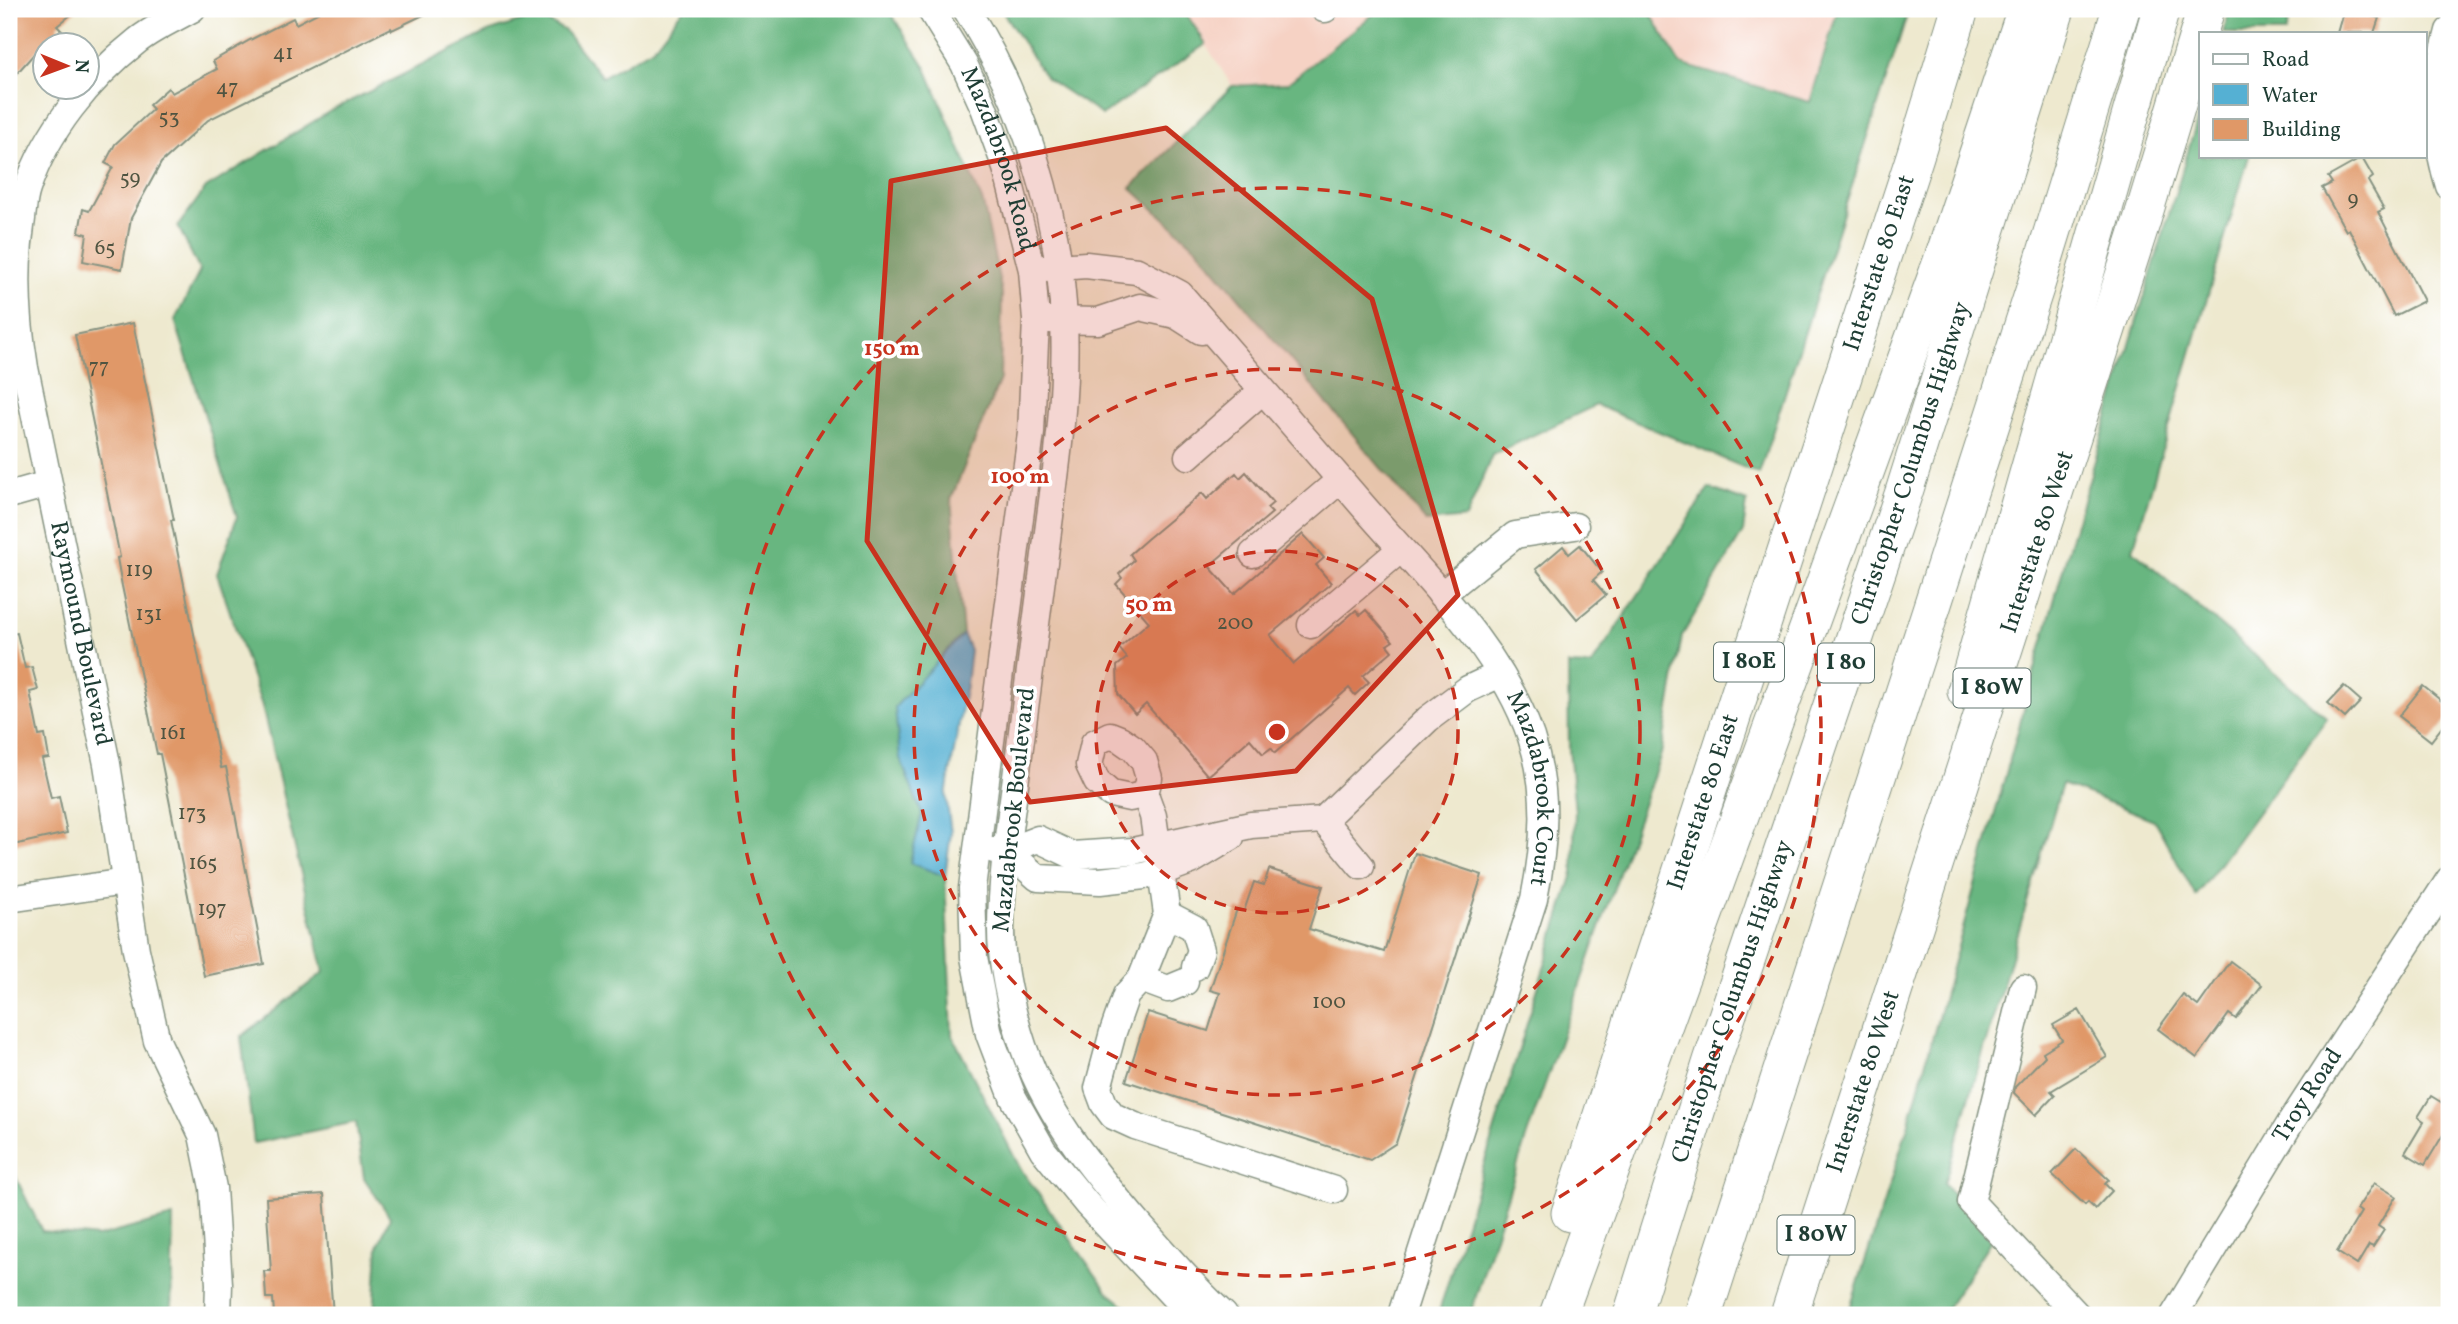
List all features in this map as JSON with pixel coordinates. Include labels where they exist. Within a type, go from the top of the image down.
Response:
[{"type":"highway","name":"Interstate 80 East","points":[[1537,1315],[1915,156],[1960,9]]},
{"type":"highway","points":[[1558,1315],[1941,266],[2026,9]]},
{"type":"highway","name":"Christopher Columbus Highway","points":[[1632,1315],[1712,1061],[1903,492],[2056,9]]},
{"type":"highway","name":"I 80","points":[[1703,1315],[2036,285],[2121,9]]},
{"type":"highway","points":[[1842,1156],[1913,876],[2161,9]]},
{"type":"highway","name":"Interstate 80 West","points":[[2199,32],[2206,9]]},
{"type":"highway","name":"Interstate 80 West","points":[[1789,1315],[2142,220],[2199,32]]},
{"type":"street","name":"Raymound Boulevard","points":[[192,9],[139,39],[97,78],[68,112],[18,188],[16,260],[18,329],[104,751],[136,950],[157,1041],[202,1135],[213,1188],[219,1284],[218,1315]]},
{"type":"street","name":"Mazdabrook Road","points":[[930,9],[964,64],[1006,168],[1032,270],[1036,320]]},
{"type":"street","name":"Mazdabrook Road","points":[[966,9],[1001,73],[1035,159],[1059,266],[1064,320]]},
{"type":"street","points":[[2449,31],[2437,82],[2436,106],[2438,141],[2449,186]]},
{"type":"street","name":"Mazdabrook Court","points":[[1032,270],[1086,265],[1137,271],[1180,294],[1464,621],[1520,708],[1541,777],[1545,821],[1543,854],[1534,900],[1401,1315]]},
{"type":"street","name":"Mazdabrook Court","points":[[1036,320],[1098,321],[1140,307],[1176,315],[1225,347]]},
{"type":"street","name":"Mazdabrook Boulevard","points":[[1036,320],[1031,433],[972,888],[974,957],[989,1034],[1013,1097],[1043,1150],[1087,1204],[1191,1315]]},
{"type":"street","name":"Mazdabrook Boulevard","points":[[1064,320],[1059,443],[1007,851],[1001,929],[1004,964],[1020,1038],[1048,1102],[1088,1164],[1194,1287],[1224,1315]]},
{"type":"street","points":[[1188,456],[1262,391]]},
{"type":"street","points":[[1253,554],[1340,480]]},
{"type":"street","points":[[9,495],[48,484]]},
{"type":"street","points":[[1441,595],[1515,535],[1575,526]]},
{"type":"street","points":[[1311,625],[1401,549]]},
{"type":"street","points":[[976,849],[1007,851],[1038,839],[1072,855],[1133,850],[1251,825],[1323,820],[1427,719],[1468,689],[1500,674]]},
{"type":"street","points":[[1145,794],[1153,816],[1167,914],[1141,979],[1126,995],[1113,1032],[1098,1088],[1104,1104],[1113,1116],[1135,1126],[1334,1189]]},
{"type":"street","points":[[1323,820],[1361,866]]},
{"type":"street","points":[[1007,851],[1038,878],[1100,881],[1144,876],[1191,861],[1251,825]]},
{"type":"street","name":"Troy Road","points":[[2174,1315],[2291,1122],[2449,880]]},
{"type":"street","points":[[9,899],[125,882]]},
{"type":"street","points":[[1141,979],[1168,989],[1190,974],[1201,950],[1194,928],[1167,914]]},
{"type":"street","points":[[2023,988],[1971,1202],[2077,1315]]},
{"type":"highlighted area","points":[[1166,128],[1372,299],[1458,595],[1296,771],[1030,802],[867,541],[891,181]]},
{"type":"shaded area","points":[[1183,9],[1380,9],[1288,83],[1232,86]]},
{"type":"shaded area","points":[[1648,9],[1838,9],[1810,102],[1680,64]]},
{"type":"green space","points":[[683,9],[888,9],[925,66],[983,203],[1002,293],[1000,379],[951,499],[963,634],[895,707],[900,758],[922,814],[910,863],[945,876],[952,1035],[1020,1168],[1107,1291],[1137,1315],[374,1315],[378,1247],[390,1217],[364,1178],[356,1122],[254,1143],[241,1037],[324,972],[262,706],[217,574],[237,517],[175,320],[200,271],[178,226],[206,188],[332,110],[488,32],[537,16],[564,30],[602,77],[653,48]]},
{"type":"green space","points":[[1001,9],[1183,9],[1206,44],[1102,115],[1046,78]]},
{"type":"green space","points":[[1380,9],[1648,9],[1680,64],[1810,102],[1838,9],[1909,9],[1759,474],[1596,405],[1492,455],[1466,518],[1426,522],[1198,249],[1131,188],[1232,86],[1288,83]]},
{"type":"green space","points":[[2230,9],[2292,9],[2285,32],[2223,32]]},
{"type":"green space","points":[[2199,115],[2199,158],[2248,158],[2133,550],[2327,718],[2196,896],[2154,820],[2062,784],[1944,1184],[1991,1240],[1942,1315],[1848,1315],[1908,1126],[2071,540]]},
{"type":"green space","points":[[1709,488],[1747,502],[1743,532],[1682,636],[1661,754],[1527,1135],[1470,1315],[1438,1315],[1573,873],[1575,811],[1569,749],[1568,665],[1591,666]]},
{"type":"green space","points":[[9,1143],[16,1178],[42,1231],[97,1237],[173,1217],[171,1315],[9,1315]]},
{"type":"water","points":[[963,634],[970,650],[946,795],[951,833],[945,876],[910,863],[922,814],[900,758],[895,707]]},
{"type":"building","points":[[9,9],[78,9],[57,26],[63,32],[32,32],[32,56],[9,82]]},
{"type":"building","points":[[325,9],[436,9],[392,30],[391,28],[208,120],[161,163],[131,218],[122,269],[83,261],[87,234],[79,232],[83,209],[89,211],[113,167],[105,163],[115,144],[153,109],[149,105],[168,88],[172,93],[217,69],[213,61],[250,40],[293,18],[296,24]]},
{"type":"building","points":[[2344,9],[2379,18],[2374,32],[2337,32]]},
{"type":"building","points":[[2362,158],[2373,177],[2368,181],[2384,209],[2378,212],[2424,301],[2394,316],[2349,229],[2346,231],[2322,188],[2332,183],[2328,177]]},
{"type":"building","points":[[133,323],[221,768],[226,767],[264,964],[204,976],[160,754],[157,754],[122,586],[117,558],[120,557],[75,335]]},
{"type":"building","points":[[1246,472],[1273,503],[1267,508],[1272,513],[1209,566],[1234,594],[1303,534],[1324,558],[1316,565],[1331,583],[1270,635],[1294,664],[1356,610],[1360,615],[1366,610],[1393,641],[1387,645],[1392,651],[1363,676],[1369,682],[1355,695],[1349,688],[1275,753],[1271,748],[1263,754],[1250,739],[1208,776],[1146,704],[1135,714],[1118,694],[1117,666],[1127,658],[1119,648],[1149,622],[1116,584],[1122,578],[1119,574],[1134,560],[1130,554],[1147,539],[1202,493],[1207,499],[1236,473],[1240,478]]},
{"type":"building","points":[[1580,545],[1602,572],[1593,580],[1606,595],[1577,619],[1536,569],[1563,546],[1569,554]]},
{"type":"building","points":[[17,633],[25,668],[32,667],[38,690],[30,692],[39,736],[45,735],[49,758],[42,759],[51,798],[59,796],[67,833],[13,845],[9,826],[9,634]]},
{"type":"building","points":[[2344,686],[2361,701],[2345,718],[2328,703]]},
{"type":"building","points":[[2423,686],[2449,707],[2449,718],[2431,741],[2399,716]]},
{"type":"building","points":[[1415,853],[1482,875],[1396,1143],[1370,1160],[1126,1081],[1148,1012],[1208,1031],[1220,993],[1210,990],[1237,909],[1244,911],[1254,882],[1264,885],[1269,869],[1323,886],[1309,929],[1384,952]]},
{"type":"building","points":[[2230,961],[2262,985],[2236,1019],[2229,1014],[2197,1058],[2158,1029],[2183,995],[2198,1006]]},
{"type":"building","points":[[2079,1010],[2107,1057],[2051,1091],[2055,1095],[2036,1115],[2014,1093],[2015,1087],[2045,1056],[2043,1052],[2062,1040],[2053,1025]]},
{"type":"building","points":[[2431,1096],[2449,1107],[2449,1125],[2425,1165],[2405,1153],[2424,1121],[2418,1117]]},
{"type":"building","points":[[2076,1149],[2109,1180],[2105,1184],[2112,1191],[2095,1209],[2088,1202],[2085,1205],[2052,1174]]},
{"type":"building","points":[[2374,1183],[2396,1196],[2378,1226],[2384,1230],[2373,1247],[2369,1245],[2357,1265],[2337,1252],[2361,1212],[2357,1209]]},
{"type":"building","points":[[324,1194],[333,1315],[274,1315],[273,1298],[266,1298],[264,1271],[271,1271],[266,1198]]}]
